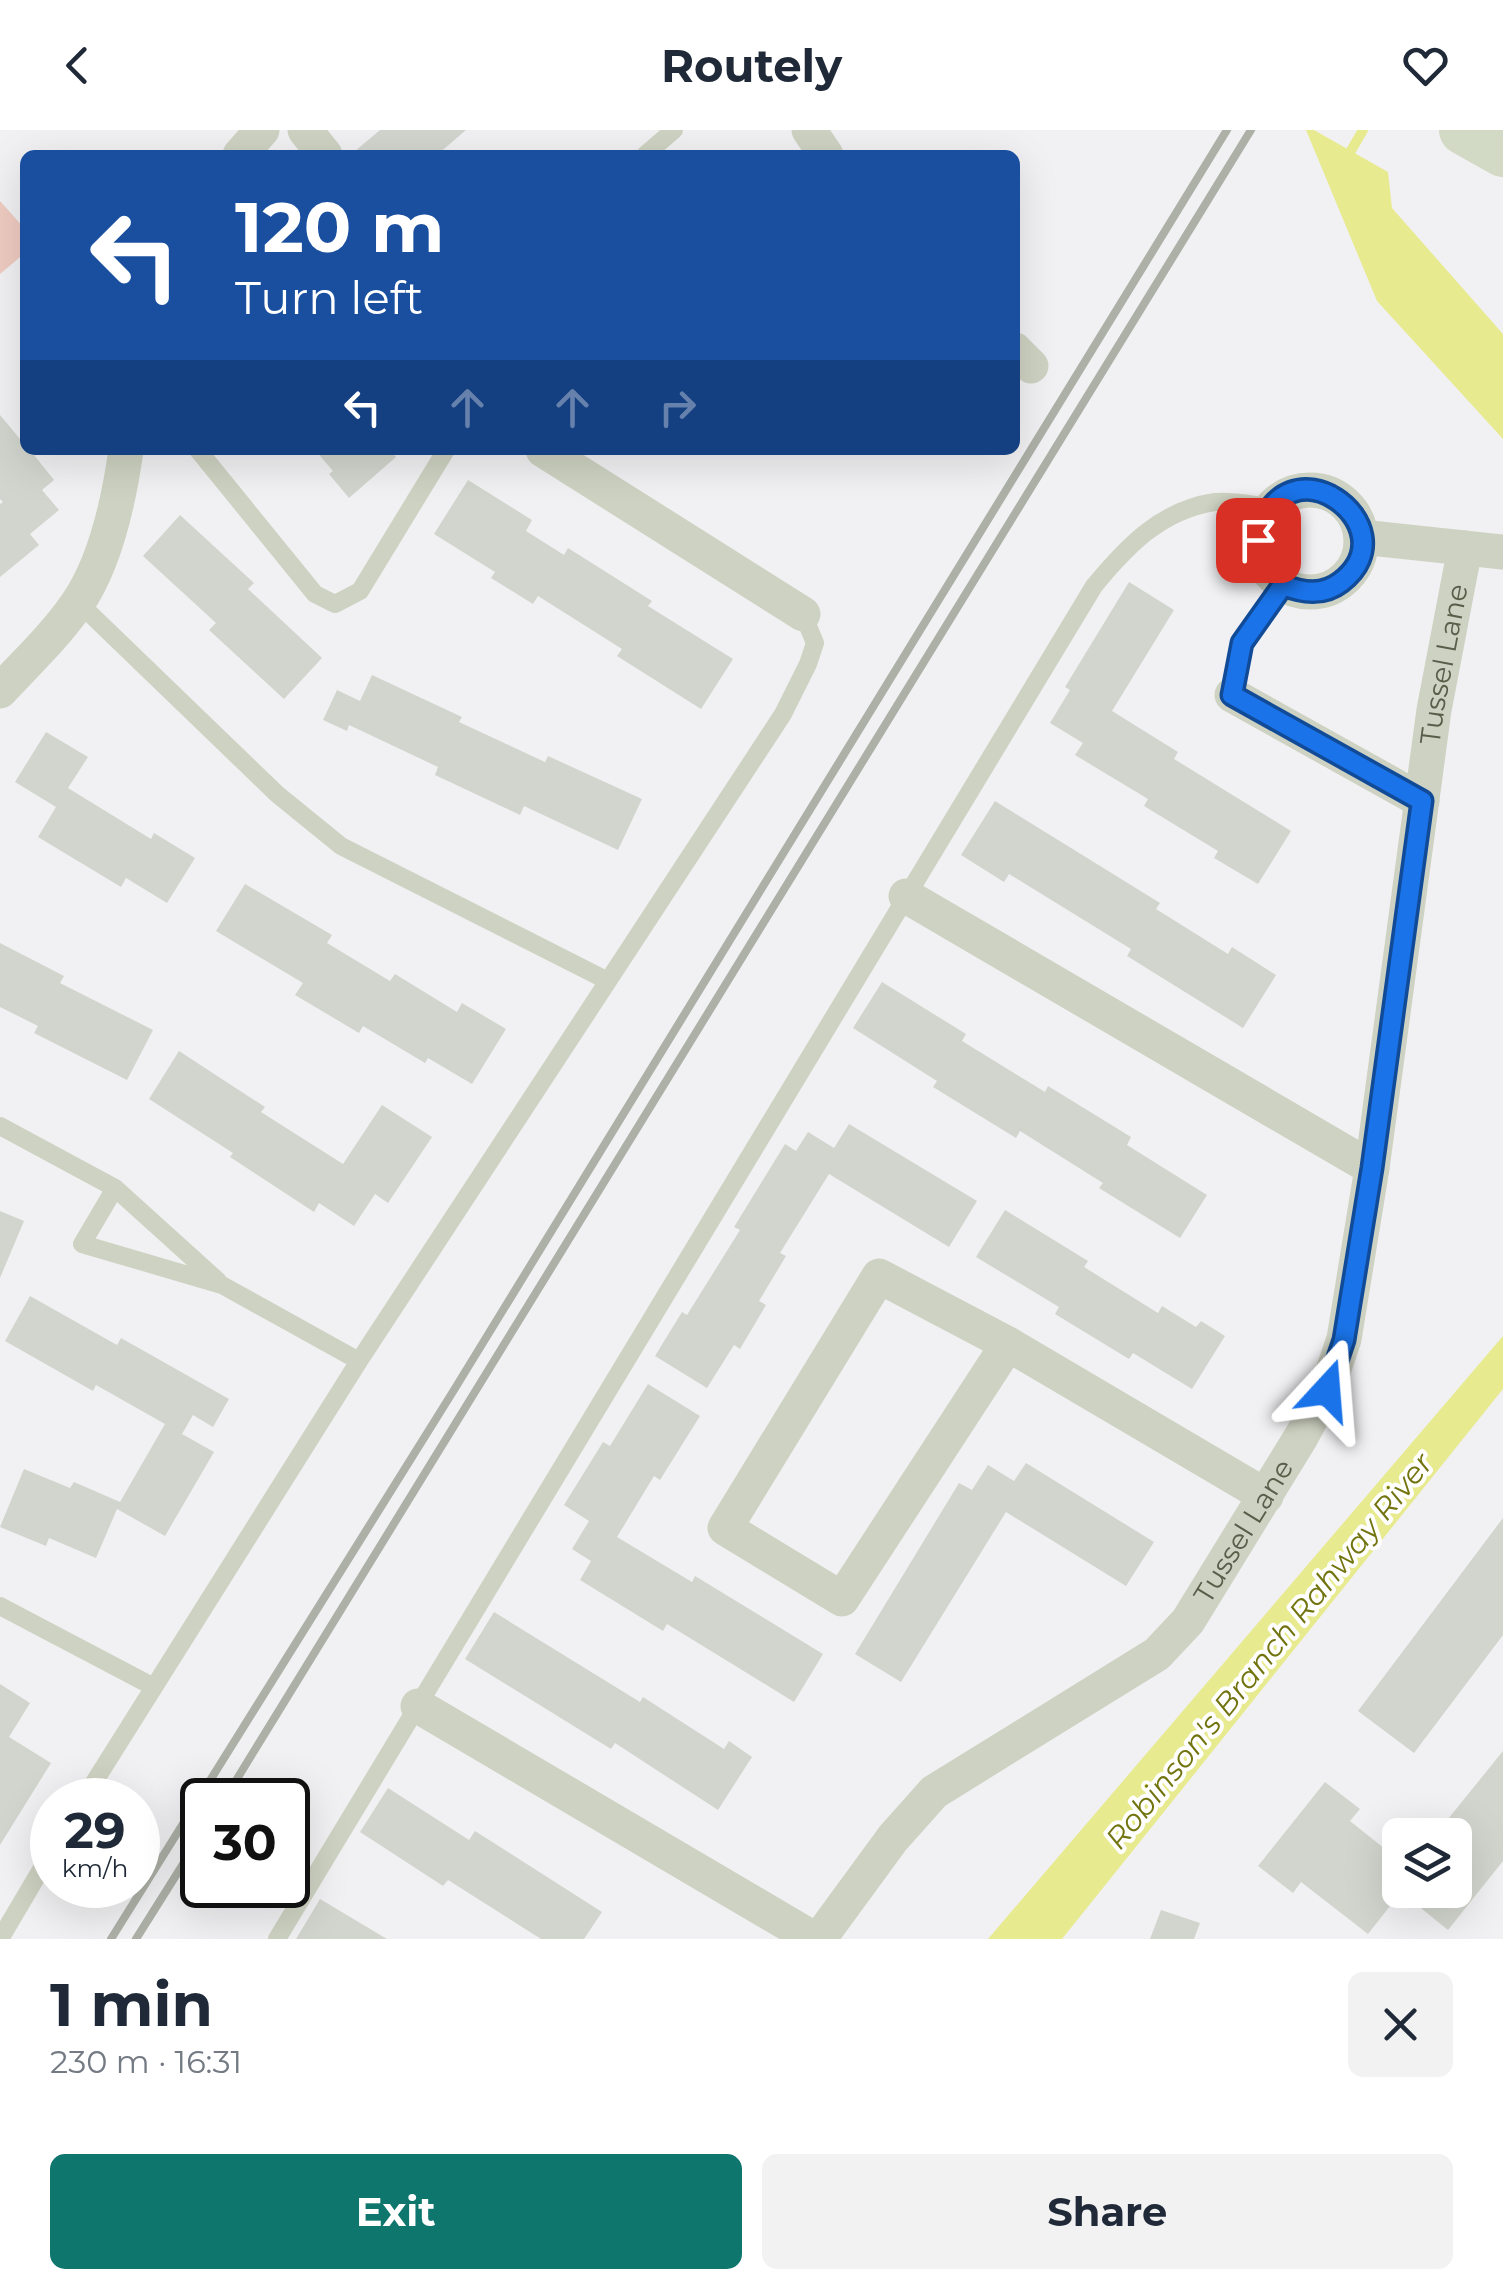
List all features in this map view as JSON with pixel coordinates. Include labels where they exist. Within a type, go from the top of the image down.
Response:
[{"type":"street","points":[[244,150],[262,130]]},
{"type":"street","points":[[306,130],[321,150]]},
{"type":"street","points":[[0,691],[78,602],[94,572],[125,455]]},
{"type":"street","points":[[551,455],[803,614]]},
{"type":"street","points":[[1302,490],[1320,490],[1336,496],[1350,508],[1361,537],[1355,566],[1332,588],[1318,592],[1300,592],[1283,585],[1260,558],[1258,540],[1270,507],[1302,490]]},
{"type":"street","points":[[1361,537],[1503,552]]},
{"type":"street","name":"Tussel Lane","points":[[817,1939],[893,1838],[934,1792],[1157,1654],[1188,1621],[1327,1390],[1344,1340],[1372,1168],[1434,710],[1464,548]]},
{"type":"street","points":[[1232,695],[1422,801]]},
{"type":"street","points":[[906,896],[1372,1168]]},
{"type":"street","points":[[1008,1344],[842,1599],[725,1528],[879,1276],[1008,1344],[1266,1496]]},
{"type":"street","points":[[418,1706],[817,1939]]},
{"type":"lane","points":[[651,150],[674,130]]},
{"type":"lane","points":[[202,455],[314,594],[336,604],[360,591],[443,455]]},
{"type":"lane","points":[[277,1939],[1094,586],[1129,544],[1166,517],[1217,502],[1270,507]]},
{"type":"lane","points":[[1232,695],[1242,643],[1283,585]]},
{"type":"lane","points":[[78,602],[277,794],[341,846],[606,980]]},
{"type":"lane","points":[[96,1778],[358,1361],[782,714],[815,643],[803,614]]},
{"type":"lane","points":[[0,1126],[115,1188],[222,1285]]},
{"type":"lane","points":[[115,1188],[82,1244],[222,1285],[358,1361]]},
{"type":"lane","points":[[0,1606],[152,1686]]},
{"type":"lane","points":[[0,1939],[30,1888]]},
{"type":"shaded area","points":[[0,201],[20,223],[20,257],[0,274]]},
{"type":"water","points":[[1306,130],[1314,130],[1388,172],[1392,208],[1503,334],[1503,439],[1377,301]]},
{"type":"water","points":[[1503,1336],[1503,1389],[1062,1939],[988,1939]]},
{"type":"building","points":[[380,130],[466,130],[443,150],[356,150]]},
{"type":"building","points":[[0,415],[20,439],[20,455],[34,455],[54,480],[42,490],[59,510],[30,534],[39,545],[0,577]]},
{"type":"building","points":[[319,455],[396,457],[349,498],[329,474],[333,471]]},
{"type":"building","points":[[468,480],[532,520],[526,531],[564,555],[568,548],[652,601],[648,606],[733,659],[701,709],[617,656],[622,649],[538,596],[533,604],[491,578],[495,572],[434,534]]},
{"type":"building","points":[[180,515],[254,583],[248,589],[322,658],[284,699],[209,630],[216,623],[143,556]]},
{"type":"building","points":[[1129,582],[1174,610],[1112,711],[1178,752],[1174,759],[1291,831],[1258,884],[1214,858],[1218,851],[1144,806],[1148,799],[1075,755],[1083,743],[1050,723],[1070,690],[1065,687]]},
{"type":"building","points":[[372,675],[545,762],[548,756],[642,799],[618,850],[524,806],[520,815],[435,775],[438,767],[349,725],[347,731],[323,720],[337,690],[360,701]]},
{"type":"building","points":[[46,732],[88,757],[68,788],[151,839],[154,833],[195,858],[167,903],[126,878],[121,887],[38,837],[56,807],[15,782]]},
{"type":"building","points":[[995,801],[1160,903],[1156,909],[1228,954],[1232,947],[1276,975],[1243,1028],[1127,956],[1131,949],[1009,874],[1004,882],[961,855]]},
{"type":"building","points":[[245,884],[332,935],[327,943],[390,981],[395,974],[457,1012],[462,1003],[506,1029],[472,1084],[428,1058],[425,1063],[363,1026],[359,1033],[295,995],[303,983],[216,931]]},
{"type":"building","points":[[0,943],[64,976],[60,983],[153,1030],[127,1080],[34,1033],[38,1026],[0,1007]]},
{"type":"building","points":[[882,982],[966,1034],[962,1041],[1045,1092],[1048,1086],[1131,1137],[1127,1145],[1207,1195],[1180,1238],[1099,1188],[1103,1183],[1020,1131],[1016,1138],[933,1087],[937,1081],[853,1028]]},
{"type":"building","points":[[179,1051],[265,1107],[261,1112],[343,1164],[382,1105],[432,1137],[388,1203],[375,1194],[354,1226],[319,1203],[314,1212],[149,1099]]},
{"type":"building","points":[[849,1124],[977,1201],[949,1247],[829,1174],[780,1253],[786,1256],[759,1301],[766,1305],[740,1349],[734,1345],[707,1388],[655,1356],[682,1312],[687,1315],[740,1230],[734,1227],[785,1144],[796,1151],[808,1132],[834,1148]]},
{"type":"building","points":[[1005,1210],[1088,1261],[1084,1267],[1158,1313],[1162,1306],[1196,1327],[1201,1321],[1225,1336],[1192,1389],[1133,1353],[1129,1359],[1055,1314],[1059,1307],[976,1257]]},
{"type":"building","points":[[0,1211],[24,1221],[0,1278]]},
{"type":"building","points":[[30,1296],[117,1345],[121,1338],[229,1399],[213,1427],[193,1415],[182,1434],[214,1452],[165,1536],[117,1509],[96,1558],[49,1538],[46,1546],[0,1527],[24,1469],[70,1488],[74,1482],[120,1502],[165,1424],[96,1385],[93,1391],[5,1341]]},
{"type":"building","points":[[648,1384],[700,1416],[660,1480],[654,1476],[617,1537],[692,1582],[695,1576],[823,1654],[794,1702],[667,1624],[663,1631],[580,1580],[591,1561],[572,1549],[589,1521],[564,1505],[603,1442],[610,1446]]},
{"type":"building","points":[[1026,1463],[1154,1542],[1126,1586],[1006,1512],[901,1682],[855,1654],[959,1483],[972,1490],[988,1465],[1014,1481]]},
{"type":"building","points":[[1503,1518],[1503,1635],[1414,1753],[1358,1711]]},
{"type":"building","points":[[494,1612],[640,1702],[643,1697],[724,1749],[729,1741],[752,1757],[718,1810],[615,1743],[611,1749],[465,1659]]},
{"type":"building","points":[[0,1684],[30,1703],[9,1737],[51,1763],[42,1778],[30,1778],[30,1797],[0,1845]]},
{"type":"building","points":[[1503,1751],[1503,1861],[1472,1900],[1472,1818],[1449,1818]]},
{"type":"building","points":[[1325,1782],[1360,1809],[1350,1821],[1382,1847],[1382,1908],[1388,1908],[1368,1934],[1301,1882],[1293,1893],[1258,1866]]},
{"type":"building","points":[[388,1788],[469,1840],[475,1831],[602,1912],[584,1939],[541,1939],[448,1880],[443,1886],[360,1832]]},
{"type":"building","points":[[320,1899],[387,1939],[296,1939]]},
{"type":"building","points":[[1421,1908],[1466,1908],[1448,1930]]},
{"type":"building","points":[[1161,1910],[1200,1923],[1194,1939],[1150,1939]]},
{"type":"waterway","name":"Robinson's Branch Rahway River","points":[[1345,161],[1363,130]]},
{"type":"railway","points":[[111,1939],[454,1390],[1227,130]]},
{"type":"railway","points":[[238,1778],[1251,130]]},
{"type":"railway","points":[[136,1939],[180,1869]]},
{"type":"route","points":[[1258,540],[1270,507],[1302,490],[1320,490],[1336,496],[1350,508],[1361,537],[1355,566],[1332,588],[1300,592],[1283,585],[1242,643],[1232,695],[1422,801],[1372,1168],[1344,1340],[1327,1390]]}]
